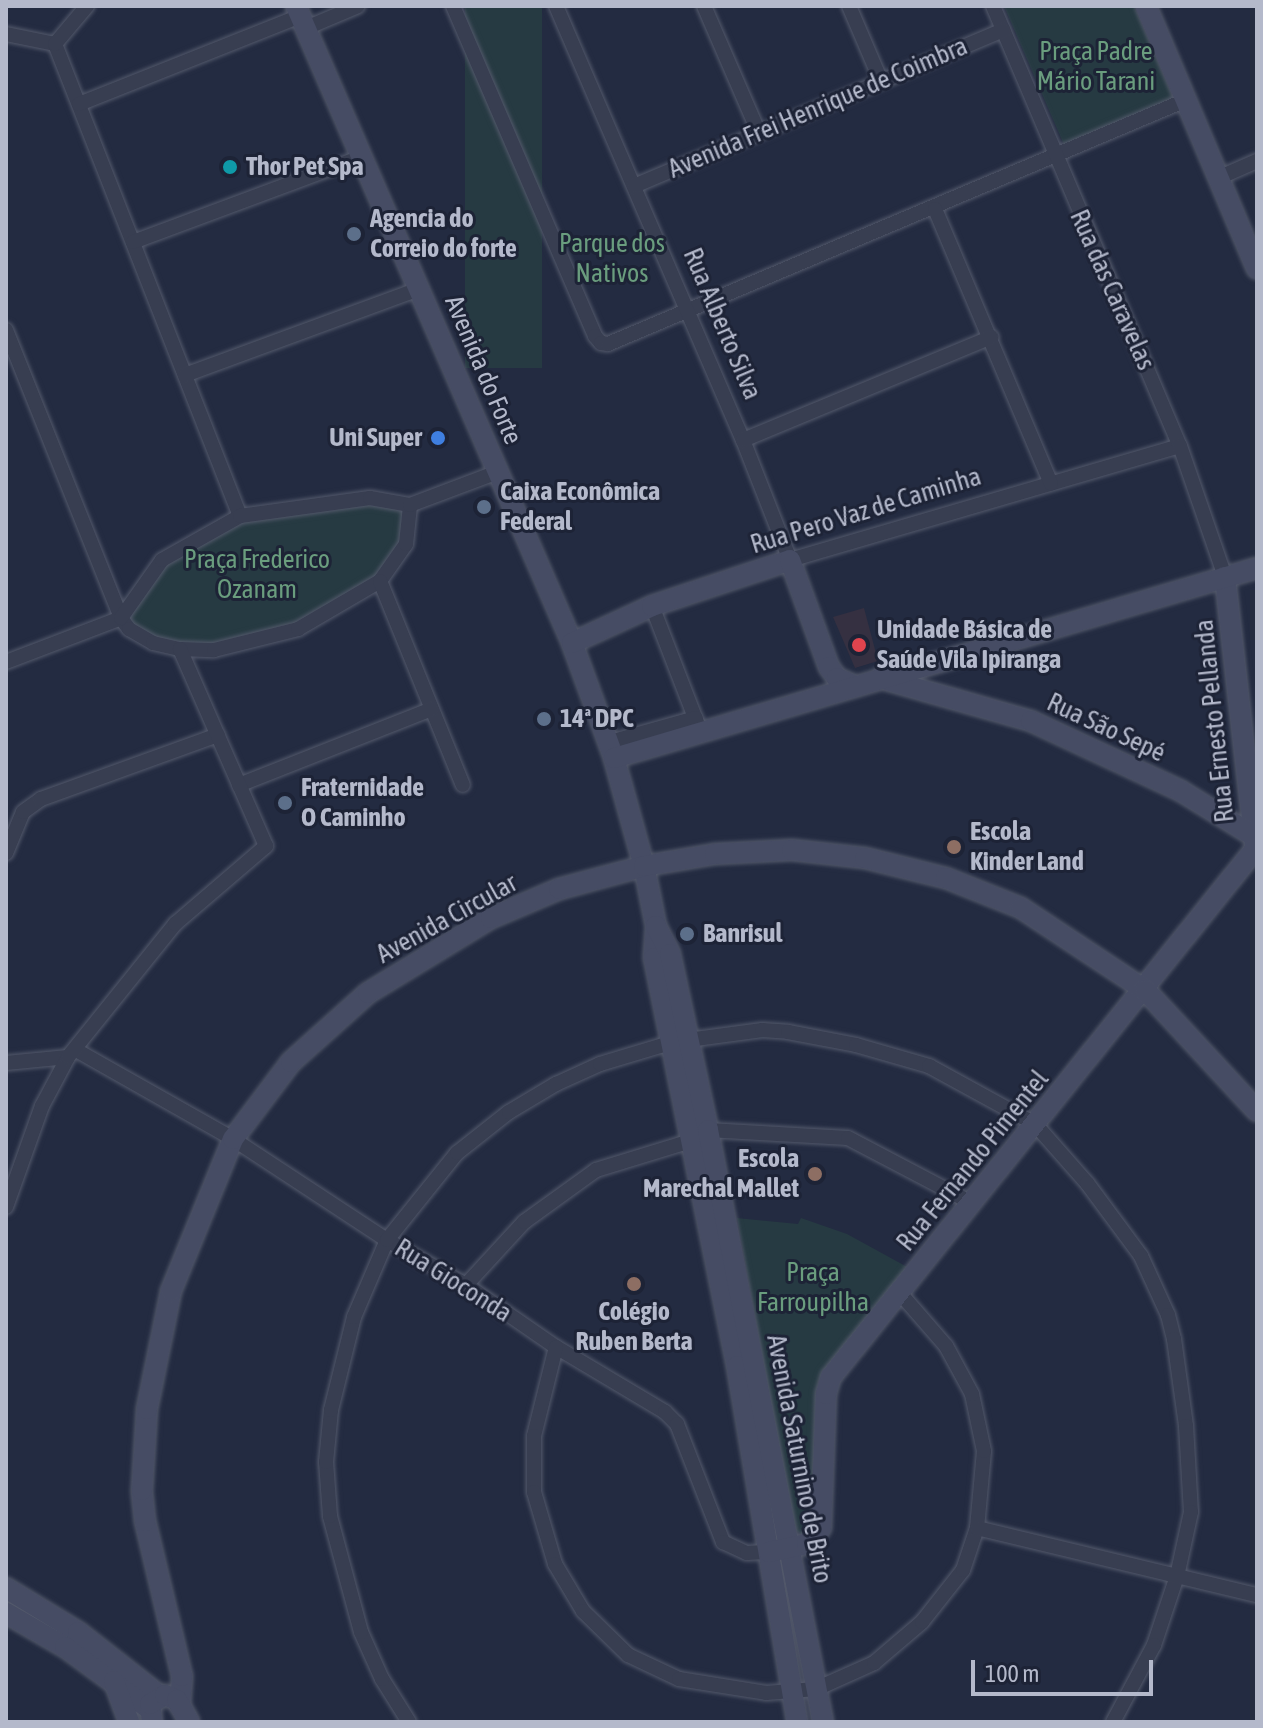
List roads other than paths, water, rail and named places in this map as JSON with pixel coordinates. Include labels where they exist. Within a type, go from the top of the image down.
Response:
[{"type":"street","points":[[55,44],[87,6]]},
{"type":"street","points":[[79,104],[301,17],[358,6]]},
{"type":"street","points":[[453,6],[595,336],[608,344],[935,209],[1186,100]]},
{"type":"street","name":"Rua Alberto Silva","points":[[556,6],[743,440],[829,667]]},
{"type":"street","points":[[704,6],[759,133]]},
{"type":"street","points":[[849,6],[881,81]]},
{"type":"street","name":"Rua das Caravelas","points":[[993,6],[1180,446],[1225,577]]},
{"type":"street","points":[[1146,6],[1257,269]]},
{"type":"street","name":"Avenida do Forte","points":[[301,17],[572,643],[612,750]]},
{"type":"street","name":"Avenida Frei Henrique de Coimbra","points":[[634,186],[1003,30]]},
{"type":"street","points":[[6,34],[55,44]]},
{"type":"street","points":[[55,44],[240,516]]},
{"type":"street","points":[[133,242],[361,157]]},
{"type":"street","points":[[1218,178],[1257,161]]},
{"type":"street","points":[[935,209],[992,337],[1051,484]]},
{"type":"street","points":[[185,375],[419,289]]},
{"type":"street","points":[[6,330],[121,618],[139,636],[180,649],[214,650],[298,629],[380,581],[406,544],[410,505]]},
{"type":"street","points":[[743,440],[992,337]]},
{"type":"street","name":"Rua Pero Vaz de Caminha","points":[[572,643],[652,606],[790,560],[1180,446]]},
{"type":"street","points":[[6,662],[121,618],[162,560],[240,516],[370,498],[410,505],[498,472]]},
{"type":"street","points":[[612,750],[698,725],[823,696],[1257,568]]},
{"type":"street","name":"Rua Ernesto Pellanda","points":[[1225,577],[1248,711],[1256,848]]},
{"type":"street","points":[[380,581],[463,785]]},
{"type":"street","points":[[652,606],[698,725]]},
{"type":"street","points":[[6,1207],[42,1106],[72,1054],[175,924],[266,846],[180,649]]},
{"type":"street","points":[[829,667],[837,678],[855,686]]},
{"type":"street","points":[[823,696],[829,682],[829,667]]},
{"type":"street","name":"Rua São Sepé","points":[[879,678],[1031,721],[1181,791],[1256,848]]},
{"type":"street","points":[[239,785],[432,709]]},
{"type":"street","points":[[6,853],[23,812],[41,799],[218,735]]},
{"type":"street","name":"Avenida Saturnino de Brito","points":[[612,750],[644,866],[656,926],[670,954],[679,1041],[779,1550],[823,1722]]},
{"type":"street","name":"Rua Fernando Pimentel","points":[[779,1550],[807,1544],[821,1528],[827,1386],[1256,848]]},
{"type":"street","name":"Avenida Circular","points":[[163,1713],[181,1672],[145,1521],[142,1490],[147,1409],[171,1291],[233,1139],[300,1052],[368,993],[491,918],[559,889],[644,866],[715,854],[792,850],[865,858],[946,878],[1021,908],[1145,990],[1257,1111]]},
{"type":"street","points":[[409,1722],[382,1679],[361,1632],[334,1539],[328,1496],[328,1432],[338,1373],[354,1317],[387,1240],[457,1153],[509,1112],[580,1072],[679,1041],[762,1030],[856,1045],[929,1066],[1035,1124],[1087,1183],[1141,1256],[1168,1315],[1186,1426],[1191,1512],[1177,1576],[1154,1645],[1113,1722]]},
{"type":"street","points":[[6,1063],[72,1054]]},
{"type":"street","name":"Rua Gioconda","points":[[72,1054],[233,1139],[387,1240],[466,1285],[556,1347],[671,1417],[677,1424],[723,1542],[747,1553],[779,1550]]},
{"type":"street","points":[[466,1285],[524,1222],[596,1170],[696,1133],[848,1138],[972,1203]]},
{"type":"street","points":[[556,1347],[534,1436],[534,1492],[555,1564],[583,1611],[628,1655],[679,1679],[736,1691],[793,1692],[816,1689],[874,1663],[922,1622],[963,1570],[977,1528],[984,1451],[972,1394],[946,1346],[900,1293]]},
{"type":"street","points":[[977,1528],[1257,1595]]},
{"type":"street","name":"Avenida Saturnino de Brito","points":[[779,1550],[797,1722]]},
{"type":"street","points":[[6,1588],[78,1632],[163,1713]]},
{"type":"street","points":[[6,1613],[163,1713]]},
{"type":"place","name":"Thor Pet Spa","points":[[230,167]]},
{"type":"place","name":"Agencia do Correio do forte","points":[[354,234]]},
{"type":"place","name":"Uni Super","points":[[438,438]]},
{"type":"place","name":"Caixa Econômica Federal","points":[[484,507]]},
{"type":"place","name":"Unidade Básica de Saúde Vila Ipiranga","points":[[859,645]]},
{"type":"place","name":"14ª DPC","points":[[544,719]]},
{"type":"place","name":"Fraternidade O Caminho","points":[[285,803]]},
{"type":"place","name":"Escola Kinder Land","points":[[954,847]]},
{"type":"place","name":"Banrisul","points":[[687,934]]},
{"type":"place","name":"Escola Marechal Mallet","points":[[815,1174]]},
{"type":"place","name":"Colégio Ruben Berta","points":[[634,1284]]},
{"type":"park label","name":"Praça Padre Mário Tarani","points":[[1096,67]]},
{"type":"park label","name":"Parque dos Nativos","points":[[612,259]]},
{"type":"park label","name":"Praça Frederico Ozanam","points":[[257,575]]},
{"type":"park label","name":"Praça Farroupilha","points":[[813,1288]]}]
